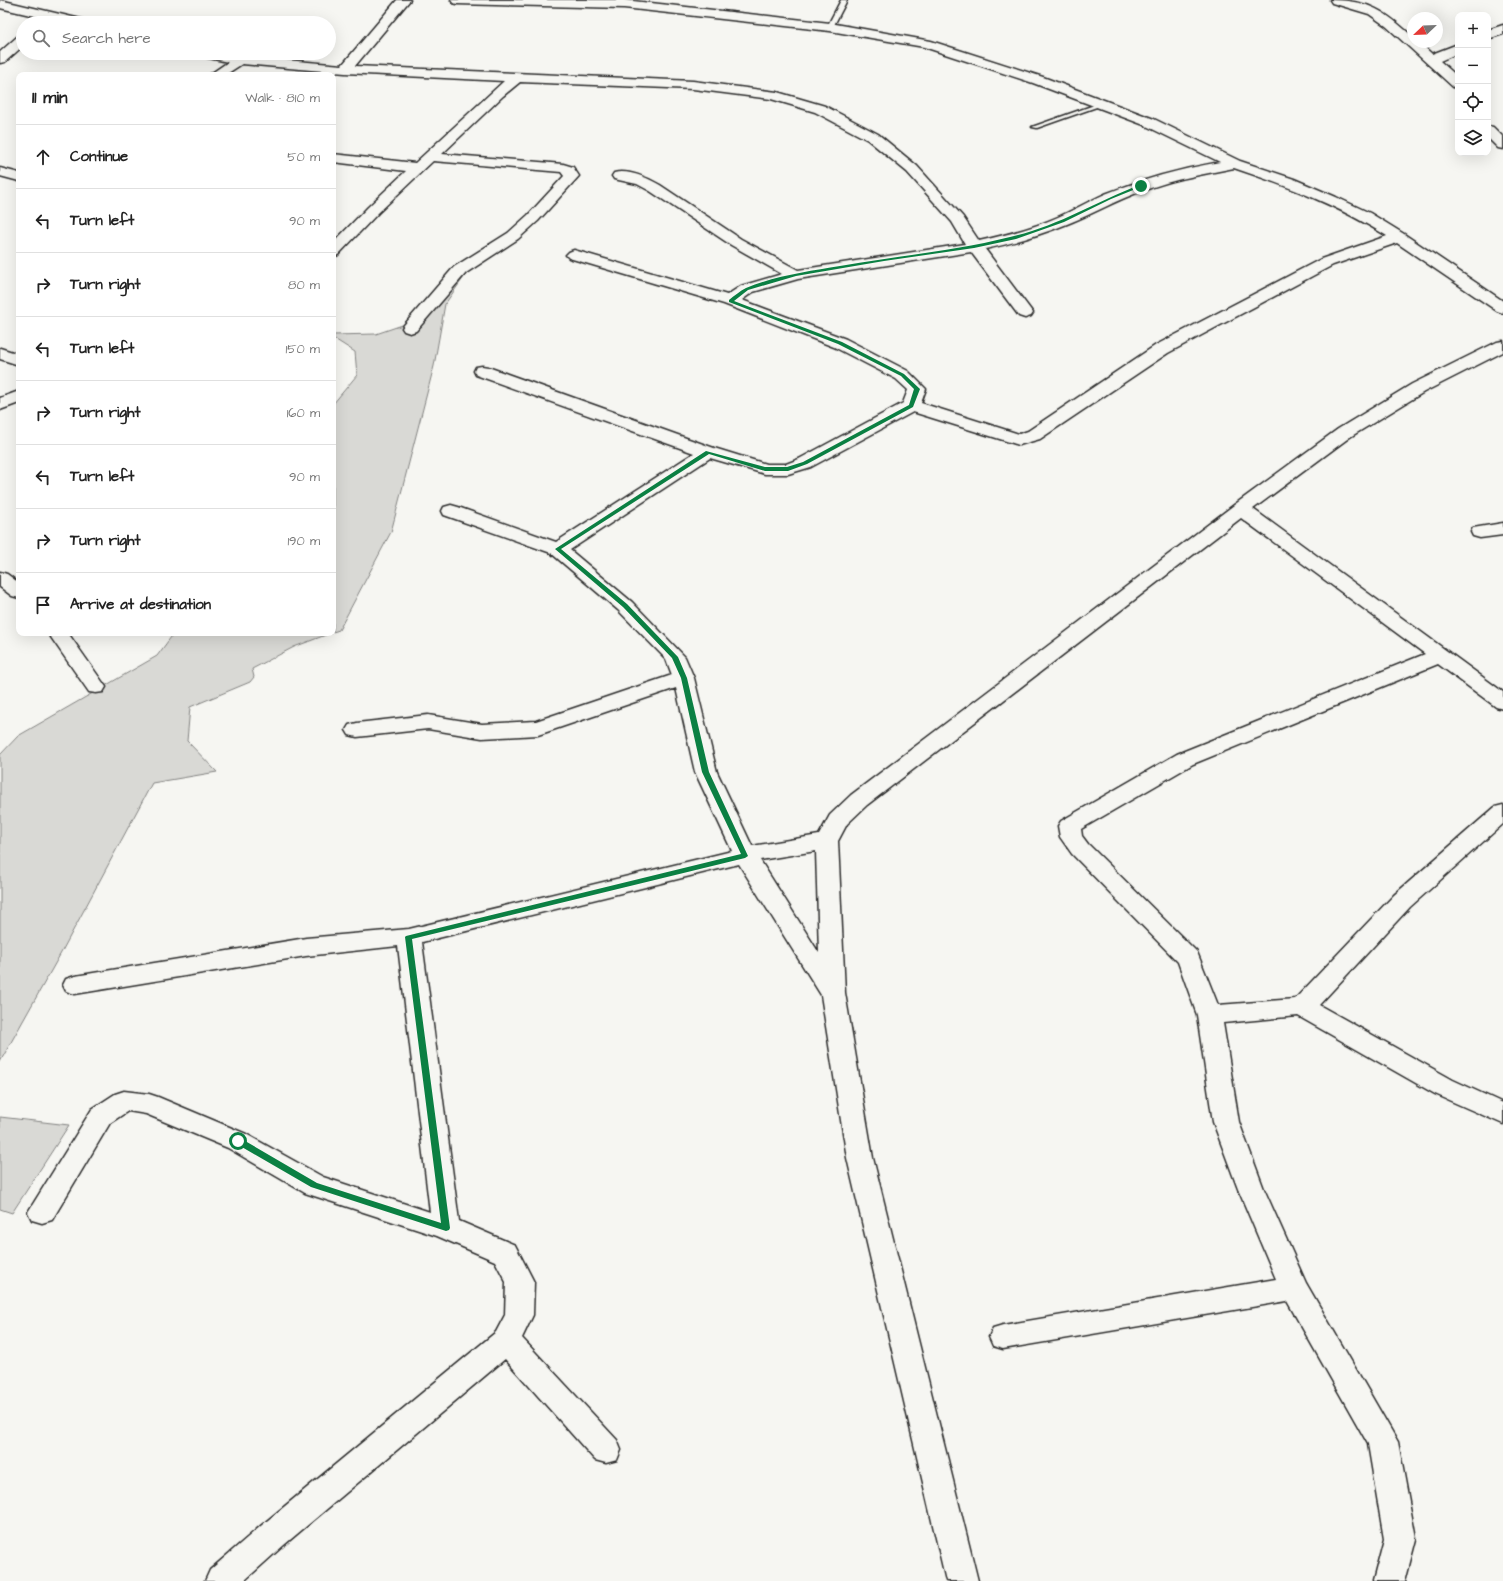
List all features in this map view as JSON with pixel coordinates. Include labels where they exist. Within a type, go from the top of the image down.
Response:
[{"type":"street","points":[[345,69],[404,0]]},
{"type":"street","points":[[457,0],[624,4],[830,27],[926,44],[1038,80],[1149,122],[1235,164],[1289,182],[1331,200],[1365,216],[1399,237],[1503,308]]},
{"type":"street","points":[[1336,0],[1373,11],[1390,23],[1455,81]]},
{"type":"street","points":[[0,4],[37,16]]},
{"type":"street","points":[[49,16],[58,5]]},
{"type":"street","points":[[1491,34],[1503,29]]},
{"type":"street","points":[[0,59],[16,45]]},
{"type":"street","points":[[1432,59],[1455,49]]},
{"type":"street","points":[[221,72],[240,60],[345,69],[693,85],[772,95],[820,109],[873,137],[912,169],[958,220],[974,247],[1025,313]]},
{"type":"street","points":[[336,249],[373,210],[498,93],[517,78]]},
{"type":"street","points":[[1491,133],[1503,146]]},
{"type":"street","points":[[410,328],[460,270],[512,236],[534,218],[572,176],[568,170],[563,168],[431,157]]},
{"type":"street","points":[[336,158],[419,168]]},
{"type":"street","points":[[730,301],[746,289],[796,275],[974,247],[1014,238],[1062,221],[1109,198],[1153,182],[1185,173],[1235,164]]},
{"type":"street","points":[[0,172],[16,176]]},
{"type":"street","points":[[620,176],[642,181],[655,188],[736,242],[796,275]]},
{"type":"street","points":[[911,406],[1019,440],[1034,435],[1162,349],[1327,262],[1399,237]]},
{"type":"street","points":[[482,371],[708,452],[765,469],[788,469],[805,463],[911,406],[917,389],[902,375],[840,343],[730,301],[574,255]]},
{"type":"street","points":[[962,1581],[860,1158],[833,993],[826,841],[838,820],[859,800],[1241,509],[1344,433],[1418,388],[1503,346]]},
{"type":"street","points":[[0,353],[16,359]]},
{"type":"street","points":[[0,405],[16,397]]},
{"type":"street","points":[[558,549],[708,452]]},
{"type":"street","points":[[1241,509],[1503,702]]},
{"type":"street","points":[[451,511],[558,549],[625,606],[675,657],[684,678],[706,772],[745,856],[833,993]]},
{"type":"street","points":[[1480,532],[1503,528]]},
{"type":"street","points":[[0,578],[16,590]]},
{"type":"street","points":[[60,636],[96,687]]},
{"type":"street","points":[[1388,1581],[1400,1539],[1383,1442],[1294,1288],[1251,1188],[1226,1122],[1209,1015],[1189,958],[1080,849],[1071,837],[1069,826],[1185,759],[1441,656]]},
{"type":"street","points":[[357,730],[428,722],[482,731],[538,728],[684,678]]},
{"type":"street","points":[[1302,1007],[1402,901],[1503,812]]},
{"type":"street","points":[[75,985],[306,947],[409,937],[745,856],[826,841]]},
{"type":"street","points":[[409,937],[446,1228]]},
{"type":"street","points":[[1209,1015],[1302,1007],[1444,1088],[1503,1114]]},
{"type":"street","points":[[42,1212],[101,1116],[124,1102],[150,1104],[238,1141],[314,1185],[446,1228],[505,1253],[520,1282],[519,1315],[506,1341],[273,1535],[221,1581]]},
{"type":"street","points":[[1003,1337],[1294,1288]]},
{"type":"street","points":[[506,1341],[606,1450]]},
{"type":"lane","points":[[830,27],[844,0]]},
{"type":"lane","points":[[1035,128],[1102,104]]},
{"type":"shaded area","points":[[465,259],[466,274],[445,304],[434,366],[391,532],[339,630],[336,631],[336,400],[357,375],[355,352],[336,340],[336,335],[376,334],[420,319],[457,267]]},
{"type":"shaded area","points":[[172,636],[323,636],[294,647],[252,669],[254,677],[250,682],[190,707],[187,741],[217,772],[152,783],[61,953],[0,1062],[0,755],[18,736],[157,656]]},
{"type":"shaded area","points":[[0,1117],[69,1125],[12,1213],[0,1209]]},
{"type":"route","points":[[238,1141],[314,1185],[446,1228],[409,937],[673,872],[745,856],[706,772],[684,678],[675,657],[625,606],[558,549],[708,452],[765,469],[788,469],[805,463],[848,441],[911,406],[917,389],[902,375],[840,343],[730,301],[746,289],[796,275],[974,247],[1014,238],[1062,221],[1109,198],[1141,186]]}]
